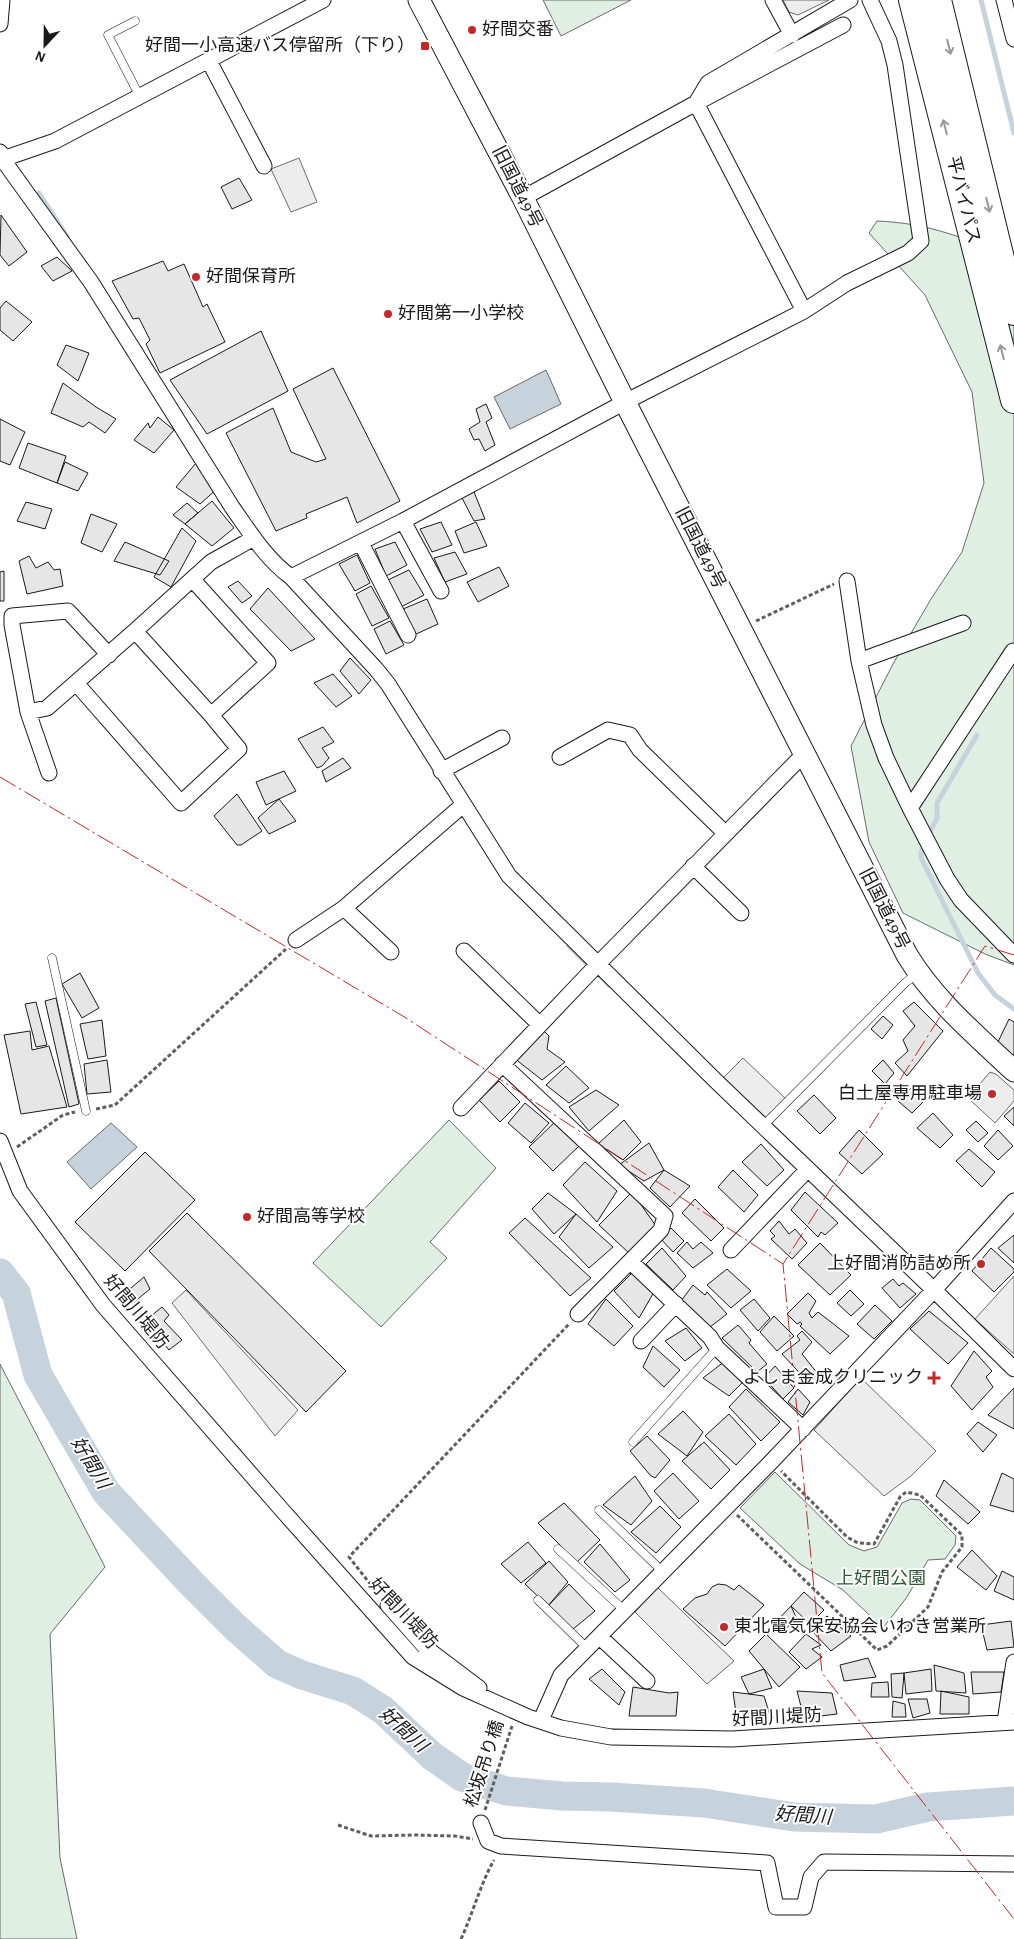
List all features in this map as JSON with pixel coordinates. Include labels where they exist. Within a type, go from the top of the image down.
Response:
[{"type":"highway","name":"平バイパス","points":[[912,0],[1014,400]]},
{"type":"highway","name":"平バイパス","points":[[938,0],[1014,312]]},
{"type":"street","points":[[0,24],[2,0]]},
{"type":"street","points":[[323,0],[55,141],[1,159],[91,282],[232,507],[254,538],[280,569],[291,577],[388,684],[442,771],[460,808],[508,876],[1014,1369]]},
{"type":"street","name":"旧国道49号","points":[[419,0],[524,198],[625,402],[918,973],[938,999],[1014,1072]]},
{"type":"street","points":[[773,0],[792,35]]},
{"type":"street","points":[[696,103],[708,83],[850,0]]},
{"type":"street","points":[[291,577],[402,522],[625,402],[804,311],[847,283],[908,253],[921,241],[889,41],[870,0]]},
{"type":"street","points":[[1004,0],[1014,39]]},
{"type":"street","points":[[524,198],[696,103],[843,25]]},
{"type":"street","points":[[209,61],[264,166]]},
{"type":"street","points":[[696,103],[804,311]]},
{"type":"street","points":[[402,522],[441,591]]},
{"type":"street","points":[[28,712],[46,708],[135,632],[211,562],[254,538]]},
{"type":"street","points":[[360,543],[408,635]]},
{"type":"street","points":[[193,580],[268,663],[210,715]]},
{"type":"street","points":[[847,581],[859,661],[874,725],[886,758],[947,879],[961,900],[1014,955]]},
{"type":"street","points":[[49,773],[28,712],[12,616],[68,611],[109,654]]},
{"type":"street","points":[[859,661],[963,624]]},
{"type":"street","points":[[76,682],[181,803],[239,749],[135,632]]},
{"type":"street","points":[[910,808],[1013,650]]},
{"type":"street","points":[[560,757],[608,730],[630,735],[640,750],[725,833]]},
{"type":"street","points":[[442,771],[502,738]]},
{"type":"street","points":[[460,1108],[597,964],[805,753]]},
{"type":"street","points":[[296,940],[344,908],[460,808]]},
{"type":"street","points":[[693,866],[741,913]]},
{"type":"street","points":[[344,908],[391,952]]},
{"type":"street","points":[[464,951],[540,1025]]},
{"type":"street","points":[[502,1064],[664,1216],[661,1230],[578,1314]]},
{"type":"street","name":"好間川堤防","points":[[3,1148],[20,1191],[103,1305],[413,1657],[463,1688],[528,1717],[561,1728],[611,1737],[732,1739],[1009,1722]]},
{"type":"street","points":[[731,1250],[808,1169]]},
{"type":"street","points":[[541,1720],[561,1675],[771,1462],[934,1290],[1014,1202]]},
{"type":"street","points":[[634,1265],[710,1337],[717,1348],[803,1428]]},
{"type":"street","points":[[641,1341],[676,1304]]},
{"type":"street","points":[[388,1605],[426,1648],[489,1696],[492,1701]]},
{"type":"street","points":[[600,1637],[647,1681]]},
{"type":"street","points":[[1009,1722],[1014,1662]]},
{"type":"street","points":[[481,1823],[495,1844],[768,1863],[776,1907],[804,1907],[811,1877],[824,1862],[1014,1864]]},
{"type":"lane","points":[[135,21],[108,35],[140,97]]},
{"type":"lane","points":[[52,958],[86,1110]]},
{"type":"lane","points":[[763,1126],[906,982],[918,973]]},
{"type":"lane","points":[[633,1442],[717,1348]]},
{"type":"lane","points":[[599,1510],[662,1571]]},
{"type":"lane","points":[[558,1549],[625,1611]]},
{"type":"lane","points":[[538,1600],[588,1649]]},
{"type":"path","points":[[741,628],[831,584],[847,581]]},
{"type":"path","points":[[3,1148],[63,1114],[115,1105],[296,940]]},
{"type":"path","points":[[388,1605],[349,1557],[578,1314]]},
{"type":"path","points":[[728,1506],[877,1650],[887,1646],[928,1607],[942,1572],[962,1547],[962,1535],[920,1495],[906,1492],[900,1497],[874,1544],[858,1543],[847,1537],[771,1462]]},
{"type":"path","name":"松坂吊り橋","points":[[481,1823],[513,1722]]},
{"type":"path","points":[[338,1825],[371,1836],[455,1836],[495,1844],[472,1916],[461,1939]]},
{"type":"green space","points":[[543,0],[631,0],[561,36]]},
{"type":"green space","points":[[877,221],[914,225],[947,233],[1014,258],[1014,965],[985,954],[903,913],[869,842],[851,746],[893,664],[931,599],[962,552],[984,483],[972,392],[925,295],[869,233]]},
{"type":"green space","points":[[449,1120],[496,1168],[430,1242],[447,1258],[381,1327],[313,1263]]},
{"type":"green space","points":[[0,1364],[105,1567],[50,1634],[60,1858],[77,1939],[0,1939]]},
{"type":"green space","name":"上好間公園","points":[[775,1472],[849,1545],[864,1551],[877,1547],[902,1503],[911,1499],[920,1500],[956,1536],[955,1545],[945,1559],[928,1560],[907,1597],[883,1628],[843,1590],[800,1564],[740,1508]]},
{"type":"shaded area","points":[[783,0],[829,0],[798,15],[789,12]]},
{"type":"shaded area","points":[[299,158],[317,202],[291,212],[271,169]]},
{"type":"shaded area","points":[[546,370],[561,404],[510,429],[494,397]]},
{"type":"shaded area","points":[[743,1058],[785,1098],[764,1119],[722,1079]]},
{"type":"shaded area","name":"白土屋専用駐車場","points":[[990,1072],[996,1074],[1014,1090],[1014,1101],[995,1123],[968,1098]]},
{"type":"shaded area","points":[[111,1123],[137,1147],[91,1189],[67,1162]]},
{"type":"shaded area","points":[[1014,1276],[1014,1354],[975,1319]]},
{"type":"shaded area","points":[[186,1290],[298,1410],[275,1436],[172,1303]]},
{"type":"shaded area","points":[[861,1378],[936,1451],[911,1476],[884,1496],[814,1430]]},
{"type":"shaded area","points":[[657,1587],[734,1661],[707,1684],[635,1612]]},
{"type":"building","points":[[239,178],[252,200],[232,209],[221,187]]},
{"type":"building","points":[[1,215],[27,252],[9,266],[0,255]]},
{"type":"building","points":[[57,257],[72,271],[53,281],[41,266]]},
{"type":"building","points":[[163,261],[168,271],[184,264],[203,307],[207,304],[225,342],[160,373],[146,344],[150,340],[139,318],[133,319],[112,281]]},
{"type":"building","points":[[6,301],[32,322],[13,341],[0,330],[0,308]]},
{"type":"building","points":[[261,331],[288,391],[207,434],[170,380]]},
{"type":"building","points":[[66,345],[89,353],[78,381],[57,365]]},
{"type":"building","points":[[333,368],[400,501],[357,523],[347,497],[306,514],[307,518],[276,531],[226,433],[273,408],[291,452],[316,462],[326,459],[293,389]]},
{"type":"building","points":[[63,383],[116,419],[105,433],[89,422],[83,427],[51,413]]},
{"type":"building","points":[[486,404],[492,418],[486,422],[495,445],[485,451],[479,439],[474,440],[469,429],[480,422],[476,409]]},
{"type":"building","points":[[158,417],[174,430],[154,453],[134,440],[148,423],[150,428]]},
{"type":"building","points":[[0,419],[25,432],[10,465],[0,461]]},
{"type":"building","points":[[28,443],[66,456],[57,483],[19,468]]},
{"type":"building","points":[[65,462],[88,473],[78,491],[57,483]]},
{"type":"building","points":[[196,463],[218,488],[200,504],[176,487]]},
{"type":"building","points":[[474,492],[485,519],[474,521],[462,498]]},
{"type":"building","points":[[212,501],[234,528],[212,546],[185,524]]},
{"type":"building","points":[[26,502],[52,509],[45,529],[17,521]]},
{"type":"building","points":[[187,503],[198,513],[185,524],[173,515]]},
{"type":"building","points":[[91,514],[117,524],[102,552],[81,543]]},
{"type":"building","points":[[441,522],[452,545],[432,552],[420,529]]},
{"type":"building","points":[[476,522],[487,546],[464,553],[455,531]]},
{"type":"building","points":[[182,528],[196,541],[171,587],[154,577]]},
{"type":"building","points":[[125,542],[169,561],[160,575],[114,561]]},
{"type":"building","points":[[395,542],[407,565],[386,576],[375,549]]},
{"type":"building","points":[[455,552],[467,574],[445,582],[434,558]]},
{"type":"building","points":[[357,555],[370,583],[355,591],[339,564]]},
{"type":"building","points":[[29,556],[36,568],[48,562],[54,570],[60,569],[63,586],[27,594],[19,561]]},
{"type":"building","points":[[499,567],[509,586],[478,602],[467,582]]},
{"type":"building","points":[[409,570],[424,595],[401,607],[388,580]]},
{"type":"building","points":[[4,571],[4,601],[0,601],[0,572]]},
{"type":"building","points":[[238,581],[252,596],[242,603],[228,587]]},
{"type":"building","points":[[371,586],[389,618],[372,626],[356,594]]},
{"type":"building","points":[[268,588],[315,639],[291,651],[250,609]]},
{"type":"building","points":[[427,599],[438,624],[414,635],[403,609]]},
{"type":"building","points":[[390,621],[404,645],[386,654],[374,629]]},
{"type":"building","points":[[350,658],[371,680],[359,694],[340,671]]},
{"type":"building","points":[[333,674],[352,696],[336,707],[314,683]]},
{"type":"building","points":[[323,727],[334,742],[322,748],[329,758],[322,766],[317,768],[298,739]]},
{"type":"building","points":[[343,758],[351,768],[326,782],[322,771]]},
{"type":"building","points":[[284,771],[296,791],[266,805],[256,782]]},
{"type":"building","points":[[237,794],[262,831],[241,845],[237,845],[214,816]]},
{"type":"building","points":[[279,799],[296,821],[269,834],[258,818]]},
{"type":"building","points":[[80,973],[99,1008],[82,1018],[62,984]]},
{"type":"building","points":[[56,998],[79,1104],[69,1107],[45,1001]]},
{"type":"building","points":[[36,1002],[47,1045],[36,1047],[25,1004]]},
{"type":"building","points":[[914,1002],[943,1031],[907,1076],[895,1063],[908,1051],[903,1040],[915,1026],[903,1011]]},
{"type":"building","points":[[883,1016],[893,1025],[882,1039],[871,1029]]},
{"type":"building","points":[[1009,1019],[1014,1022],[1014,1057],[998,1042]]},
{"type":"building","points":[[102,1020],[106,1056],[88,1059],[80,1024]]},
{"type":"building","points":[[543,1030],[549,1036],[547,1049],[565,1062],[542,1080],[514,1058]]},
{"type":"building","points":[[30,1031],[32,1050],[49,1046],[67,1107],[21,1114],[4,1035]]},
{"type":"building","points":[[107,1060],[111,1092],[87,1094],[84,1064]]},
{"type":"building","points":[[883,1060],[894,1073],[885,1084],[872,1071]]},
{"type":"building","points":[[566,1066],[589,1088],[569,1103],[546,1085]]},
{"type":"building","points":[[499,1081],[520,1102],[500,1122],[479,1100]]},
{"type":"building","points":[[911,1088],[924,1101],[912,1113],[898,1101]]},
{"type":"building","points":[[596,1090],[619,1105],[589,1131],[569,1107]]},
{"type":"building","points":[[814,1095],[836,1118],[820,1134],[797,1111]]},
{"type":"building","points":[[525,1103],[549,1123],[531,1143],[508,1123]]},
{"type":"building","points":[[1014,1107],[1014,1126],[1004,1116]]},
{"type":"building","points":[[933,1113],[953,1135],[940,1148],[917,1128]]},
{"type":"building","points":[[624,1120],[641,1142],[623,1160],[598,1144]]},
{"type":"building","points":[[976,1121],[988,1133],[978,1142],[966,1130]]},
{"type":"building","points":[[555,1122],[579,1146],[553,1171],[529,1147]]},
{"type":"building","points":[[859,1130],[883,1154],[862,1174],[839,1153]]},
{"type":"building","points":[[998,1130],[1013,1146],[998,1160],[984,1146]]},
{"type":"building","points":[[649,1143],[664,1170],[644,1181],[619,1165]]},
{"type":"building","points":[[761,1144],[784,1170],[767,1186],[742,1162]]},
{"type":"building","points":[[969,1149],[995,1172],[982,1187],[956,1161]]},
{"type":"building","points":[[145,1152],[195,1200],[125,1271],[75,1222]]},
{"type":"building","points":[[585,1162],[617,1191],[597,1222],[563,1185]]},
{"type":"building","points":[[664,1170],[690,1186],[670,1207],[650,1188]]},
{"type":"building","points":[[733,1170],[758,1195],[744,1212],[718,1187]]},
{"type":"building","points":[[632,1192],[656,1226],[630,1254],[599,1225]]},
{"type":"building","points":[[805,1192],[838,1223],[825,1235],[821,1232],[818,1237],[791,1210]]},
{"type":"building","points":[[548,1193],[576,1214],[554,1234],[532,1209]]},
{"type":"building","points":[[695,1199],[724,1228],[711,1241],[682,1213]]},
{"type":"building","points":[[187,1213],[346,1371],[306,1412],[149,1251]]},
{"type":"building","points":[[576,1214],[613,1247],[589,1268],[559,1237]]},
{"type":"building","points":[[525,1218],[591,1278],[570,1296],[509,1233]]},
{"type":"building","points":[[779,1221],[789,1234],[795,1229],[807,1243],[792,1259],[771,1239],[775,1236],[770,1231]]},
{"type":"building","points":[[671,1228],[684,1241],[673,1252],[661,1239]]},
{"type":"building","points":[[1014,1235],[1014,1263],[998,1248]]},
{"type":"building","points":[[687,1242],[693,1249],[701,1242],[713,1253],[693,1268],[677,1253]]},
{"type":"building","points":[[820,1243],[851,1275],[830,1295],[798,1265]]},
{"type":"building","points":[[662,1248],[686,1276],[673,1290],[646,1264]]},
{"type":"building","points":[[991,1248],[1014,1269],[1014,1272],[994,1292],[972,1271]]},
{"type":"building","points":[[727,1269],[751,1291],[731,1308],[707,1285]]},
{"type":"building","points":[[634,1271],[654,1292],[639,1318],[614,1291]]},
{"type":"building","points":[[144,1277],[150,1289],[133,1303],[125,1293]]},
{"type":"building","points":[[893,1279],[899,1286],[903,1283],[916,1294],[900,1308],[882,1288]]},
{"type":"building","points":[[693,1285],[705,1295],[707,1292],[727,1314],[710,1327],[681,1301]]},
{"type":"building","points":[[850,1290],[864,1304],[851,1316],[837,1303]]},
{"type":"building","points":[[808,1293],[816,1301],[809,1313],[812,1318],[818,1312],[849,1336],[830,1354],[800,1326],[802,1324],[800,1322],[797,1324],[787,1314]]},
{"type":"building","points":[[606,1299],[633,1326],[614,1346],[588,1324]]},
{"type":"building","points":[[754,1299],[770,1318],[758,1331],[740,1310]]},
{"type":"building","points":[[875,1305],[892,1321],[874,1339],[857,1324]]},
{"type":"building","points":[[162,1307],[169,1315],[164,1321],[182,1340],[169,1350],[145,1321]]},
{"type":"building","points":[[929,1311],[968,1343],[948,1364],[910,1329]]},
{"type":"building","points":[[774,1316],[794,1336],[777,1351],[760,1332]]},
{"type":"building","points":[[738,1325],[751,1340],[749,1343],[767,1364],[757,1372],[722,1338]]},
{"type":"building","points":[[686,1328],[702,1348],[685,1361],[665,1341]]},
{"type":"building","points":[[802,1331],[812,1342],[802,1354],[818,1374],[809,1383],[782,1354],[800,1340],[797,1336]]},
{"type":"building","points":[[653,1346],[680,1370],[664,1387],[643,1367]]},
{"type":"building","points":[[974,1351],[992,1371],[986,1377],[993,1387],[972,1410],[951,1386]]},
{"type":"building","points":[[725,1361],[743,1382],[729,1396],[703,1378]]},
{"type":"building","points":[[775,1366],[794,1388],[783,1399],[764,1378]]},
{"type":"building","points":[[1014,1388],[1014,1429],[988,1415]]},
{"type":"building","points":[[746,1389],[780,1422],[761,1441],[729,1407]]},
{"type":"building","points":[[798,1389],[810,1402],[803,1415],[788,1402]]},
{"type":"building","points":[[683,1411],[703,1432],[687,1456],[658,1434]]},
{"type":"building","points":[[729,1414],[756,1444],[736,1465],[705,1436]]},
{"type":"building","points":[[978,1422],[997,1435],[983,1452],[967,1434]]},
{"type":"building","points":[[647,1436],[670,1460],[655,1478],[650,1475],[630,1451]]},
{"type":"building","points":[[704,1442],[730,1470],[711,1489],[682,1461]]},
{"type":"building","points":[[673,1473],[699,1501],[679,1519],[654,1491]]},
{"type":"building","points":[[1002,1473],[1014,1479],[1014,1512],[990,1505]]},
{"type":"building","points":[[635,1476],[652,1501],[631,1525],[603,1505]]},
{"type":"building","points":[[944,1480],[980,1512],[968,1524],[936,1496]]},
{"type":"building","points":[[564,1503],[600,1540],[577,1562],[538,1523]]},
{"type":"building","points":[[660,1506],[681,1527],[656,1553],[631,1532]]},
{"type":"building","points":[[528,1542],[546,1563],[521,1583],[501,1564]]},
{"type":"building","points":[[600,1544],[630,1580],[615,1592],[584,1562]]},
{"type":"building","points":[[972,1550],[997,1576],[986,1590],[957,1567]]},
{"type":"building","points":[[549,1561],[568,1582],[548,1606],[525,1584]]},
{"type":"building","points":[[1002,1571],[1014,1577],[1014,1600],[994,1591]]},
{"type":"building","points":[[569,1584],[595,1611],[572,1630],[548,1606]]},
{"type":"building","name":"東北電気保安協会いわき営業所","points":[[718,1584],[726,1585],[734,1590],[739,1585],[764,1605],[725,1646],[683,1609],[695,1598],[707,1594],[712,1587]]},
{"type":"building","points":[[804,1592],[824,1610],[810,1624],[791,1606]]},
{"type":"building","points":[[791,1606],[796,1617],[781,1635],[773,1625]]},
{"type":"building","points":[[827,1616],[851,1636],[831,1651],[810,1629]]},
{"type":"building","points":[[1011,1621],[1014,1647],[987,1650],[981,1625]]},
{"type":"building","points":[[766,1634],[800,1667],[779,1687],[749,1651]]},
{"type":"building","points":[[806,1634],[821,1645],[812,1649],[822,1657],[806,1669],[789,1652]]},
{"type":"building","points":[[868,1658],[876,1677],[844,1681],[840,1665]]},
{"type":"building","points":[[934,1665],[964,1673],[966,1693],[936,1691]]},
{"type":"building","points":[[602,1669],[625,1692],[619,1705],[589,1679]]},
{"type":"building","points":[[764,1669],[772,1688],[749,1694],[741,1677]]},
{"type":"building","points":[[931,1669],[932,1691],[906,1694],[904,1673]]},
{"type":"building","points":[[971,1672],[1004,1672],[1001,1692],[973,1694]]},
{"type":"building","points":[[904,1673],[902,1698],[892,1697],[891,1674]]},
{"type":"building","points":[[888,1682],[889,1697],[871,1697],[872,1683]]},
{"type":"building","points":[[633,1687],[669,1693],[678,1692],[676,1716],[629,1716]]},
{"type":"building","points":[[797,1691],[832,1693],[837,1714],[804,1718]]},
{"type":"building","points":[[941,1691],[969,1697],[969,1714],[940,1714]]},
{"type":"building","points":[[733,1692],[764,1696],[769,1712],[737,1720]]},
{"type":"building","points":[[908,1699],[927,1699],[930,1713],[913,1718]]},
{"type":"building","points":[[893,1701],[905,1704],[906,1717],[892,1717]]},
{"type":"waterway","points":[[981,0],[1014,133]]},
{"type":"waterway","points":[[39,193],[67,236]]},
{"type":"waterway","points":[[928,836],[937,818],[937,803],[977,735]]},
{"type":"waterway","points":[[925,844],[921,852],[921,858],[978,973],[995,995],[1014,1009]]},
{"type":"waterway","points":[[569,946],[586,963]]},
{"type":"waterway","points":[[597,973],[609,985]]},
{"type":"waterway","name":"好間川","points":[[0,1273],[16,1293],[38,1375],[106,1492],[192,1584],[235,1627],[277,1664],[302,1675],[353,1691],[383,1710],[432,1756],[462,1777],[506,1791],[562,1796],[704,1803],[794,1817],[876,1819],[928,1807],[1014,1801]]},
{"type":"power","points":[[0,777],[406,1018],[783,1264]]},
{"type":"power","points":[[1014,955],[985,946],[783,1264],[822,1673],[1014,1919]]},
{"type":"place","name":"好間交番","points":[[472,30]]},
{"type":"place","name":"好間一小高速バス停留所（下り）","points":[[425,46]]},
{"type":"place","name":"好間保育所","points":[[196,277]]},
{"type":"place","name":"好間第一小学校","points":[[388,314]]},
{"type":"place","name":"白土屋専用駐車場","points":[[992,1094]]},
{"type":"place","name":"好間高等学校","points":[[247,1217]]},
{"type":"place","name":"上好間消防詰め所","points":[[981,1264]]},
{"type":"place","name":"よしま金成クリニック","points":[[934,1378]]},
{"type":"place","name":"東北電気保安協会いわき営業所","points":[[724,1627]]}]
